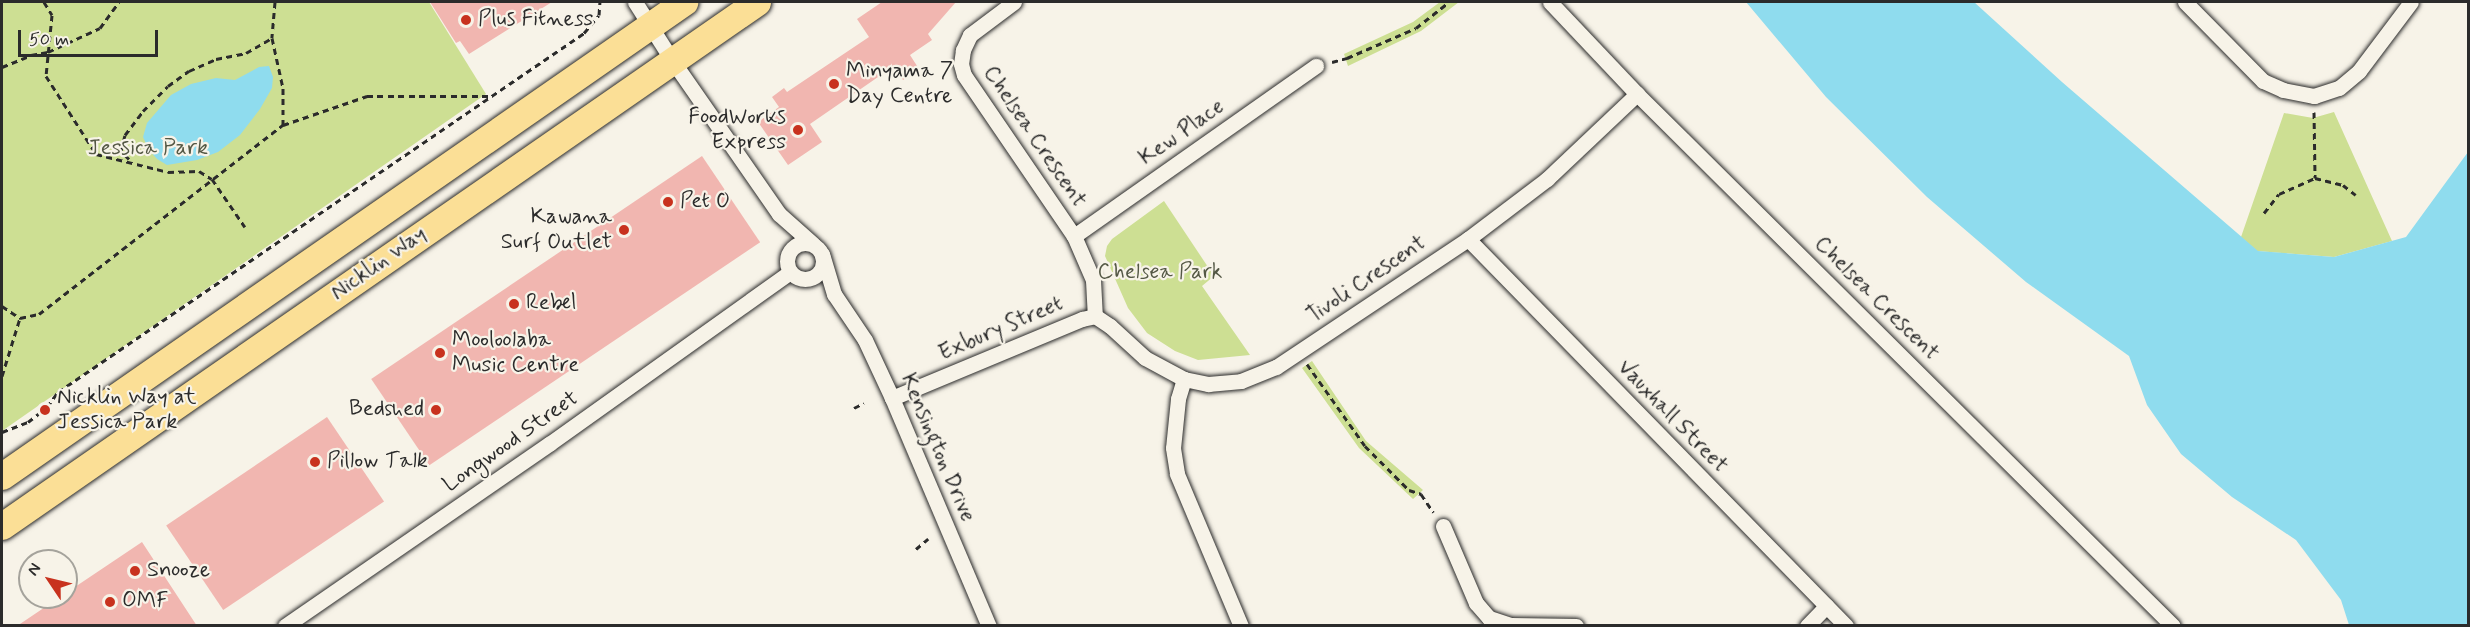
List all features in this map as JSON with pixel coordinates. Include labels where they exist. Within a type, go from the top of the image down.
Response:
[{"type":"highway","name":"Nicklin Way","points":[[2,476],[684,2]]},
{"type":"highway","name":"Nicklin Way","points":[[2,526],[757,2]]},
{"type":"street","points":[[635,2],[672,60],[779,214],[817,249],[821,268],[811,278],[796,277],[790,272],[786,258],[799,243],[817,249]]},
{"type":"street","name":"Chelsea Crescent","points":[[1014,2],[970,35],[963,50],[964,75],[1074,236],[1093,280],[1095,316]]},
{"type":"street","name":"Chelsea Crescent","points":[[1550,2],[1637,94],[2173,626]]},
{"type":"street","points":[[2185,2],[2263,81],[2283,90],[2314,96],[2339,88],[2359,72],[2411,2]]},
{"type":"street","name":"Kew Place","points":[[1074,236],[1316,66]]},
{"type":"street","name":"Tivoli Crescent","points":[[1095,316],[1110,326],[1144,358],[1184,379],[1208,384],[1241,381],[1276,367],[1467,239],[1547,179],[1637,94]]},
{"type":"street","points":[[779,214],[789,252]]},
{"type":"street","name":"Vauxhall Street","points":[[1467,239],[1846,626]]},
{"type":"street","name":"Kensington Drive","points":[[817,249],[834,294],[865,340],[892,398],[989,626]]},
{"type":"street","name":"Longwood Street","points":[[285,626],[549,444],[790,272]]},
{"type":"street","name":"Kensington Drive","points":[[811,278],[834,294]]},
{"type":"street","name":"Exbury Street","points":[[892,398],[1082,319],[1095,316]]},
{"type":"street","points":[[1184,379],[1178,399],[1173,448],[1177,474],[1241,626]]},
{"type":"street","points":[[1443,526],[1476,603],[1489,618],[1511,625],[1576,626]]},
{"type":"street","points":[[1807,626],[1826,606]]},
{"type":"path","points":[[44,2],[52,15],[46,76],[96,154],[168,172],[199,171],[212,179],[245,227]]},
{"type":"path","points":[[2,67],[32,55],[48,52],[100,28],[119,2]]},
{"type":"path","points":[[275,2],[272,38],[283,88],[283,125]]},
{"type":"path","points":[[2,432],[28,422],[47,407],[58,392],[584,33],[599,15],[600,2]]},
{"type":"path","points":[[1316,66],[1347,58],[1416,27],[1449,2]]},
{"type":"path","points":[[130,161],[121,151],[126,135],[143,111],[168,86],[189,71],[216,59],[246,53],[272,38]]},
{"type":"path","points":[[2,306],[20,318],[39,314],[283,125],[367,96],[491,96]]},
{"type":"path","points":[[2314,96],[2315,178]]},
{"type":"path","points":[[2264,213],[2279,194],[2315,178],[2343,185],[2356,195]]},
{"type":"path","points":[[2,376],[20,318]]},
{"type":"path","points":[[1299,352],[1365,446],[1409,490],[1421,494],[1443,526]]},
{"type":"path","points":[[854,408],[864,404]]},
{"type":"path","points":[[916,549],[928,539]]},
{"type":"green space","name":"Jessica Park","points":[[2,2],[429,2],[486,94],[2,431]]},
{"type":"green space","points":[[1440,2],[1459,2],[1421,31],[1348,66],[1344,54],[1413,22]]},
{"type":"green space","points":[[2334,112],[2392,241],[2334,257],[2257,251],[2241,237],[2284,113],[2313,118]]},
{"type":"green space","name":"Chelsea Park","points":[[1164,201],[1214,276],[1202,286],[1250,355],[1198,360],[1175,351],[1147,333],[1128,308],[1105,256],[1107,246],[1112,239]]},
{"type":"green space","points":[[1312,361],[1366,441],[1423,490],[1413,499],[1359,448],[1302,368]]},
{"type":"water","points":[[1746,2],[1974,2],[2062,82],[2258,251],[2334,257],[2406,237],[2468,152],[2468,625],[2349,625],[2341,600],[2296,540],[2232,497],[2181,454],[2147,405],[2129,356],[2026,282],[1927,197],[1826,97]]},
{"type":"water","points":[[269,66],[273,77],[272,88],[260,109],[240,135],[218,152],[197,160],[167,165],[149,150],[143,137],[147,123],[171,95],[191,84],[216,78],[235,80],[259,67]]},
{"type":"building","points":[[430,2],[552,2],[469,54],[460,41],[456,43]]},
{"type":"building","name":"Minyama 7 Day Centre","points":[[882,2],[956,2],[928,34],[932,40],[910,55],[919,69],[903,80],[894,66],[810,124],[822,142],[788,165],[758,122],[779,107],[772,97],[784,88],[787,92],[869,37],[857,19]]},
{"type":"building","points":[[702,156],[760,242],[429,465],[371,379]]},
{"type":"building","points":[[327,417],[384,502],[223,610],[166,525]]},
{"type":"building","points":[[142,542],[197,626],[17,626],[42,609],[78,609],[78,585]]},
{"type":"place","name":"Plus Fitness","points":[[466,20]]},
{"type":"place","name":"Minyama 7 Day Centre","points":[[834,84]]},
{"type":"place","name":"FoodWorks Express","points":[[798,130]]},
{"type":"place","name":"Pet O","points":[[668,202]]},
{"type":"place","name":"Kawana Surf Outlet","points":[[624,230]]},
{"type":"place","name":"Rebel","points":[[514,304]]},
{"type":"place","name":"Mooloolaba Music Centre","points":[[440,353]]},
{"type":"place","name":"Nicklin Way at Jessica Park","points":[[45,410]]},
{"type":"place","name":"Bedshed","points":[[436,410]]},
{"type":"place","name":"Pillow Talk","points":[[315,462]]},
{"type":"place","name":"Snooze","points":[[135,571]]},
{"type":"place","name":"OMF","points":[[110,602]]}]
